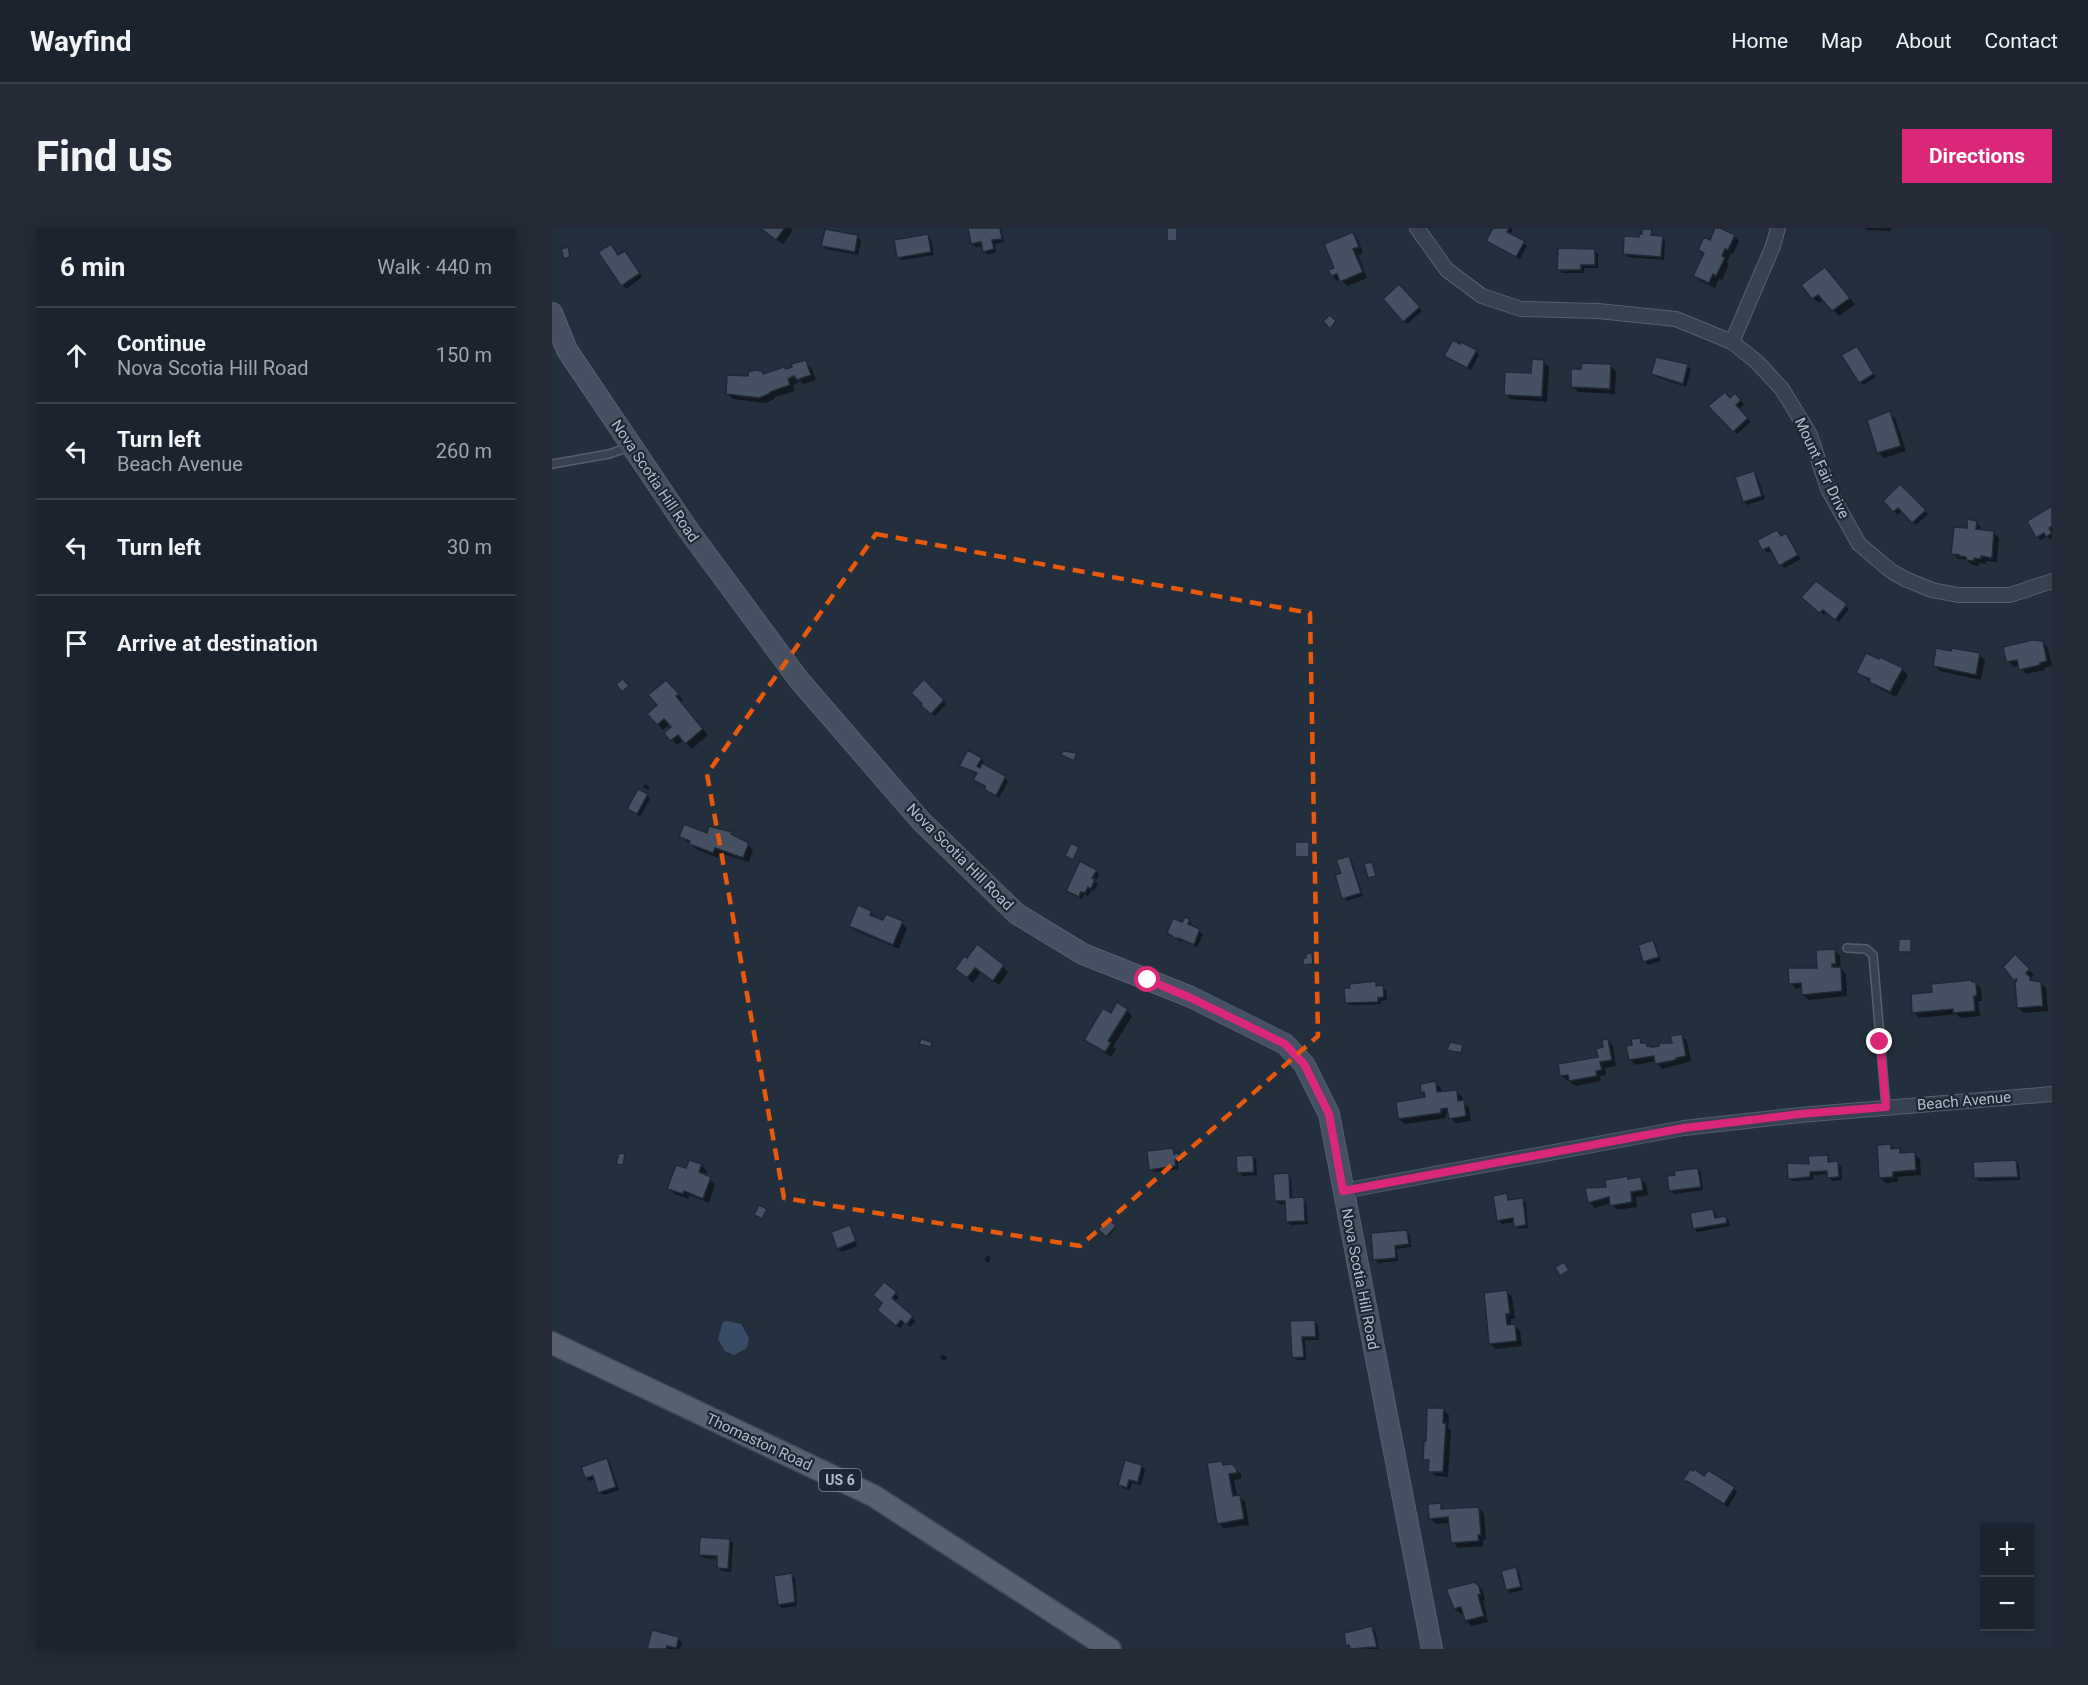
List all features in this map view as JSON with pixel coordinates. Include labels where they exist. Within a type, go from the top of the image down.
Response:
[{"type":"main road","name":"Thomaston Road","points":[[552,1343],[874,1496],[1110,1649]]},
{"type":"street","name":"Mount Fair Drive","points":[[1417,228],[1447,270],[1482,296],[1521,309],[1598,311],[1676,319],[1732,342],[1757,362],[1782,389],[1810,435],[1828,489],[1859,544],[1891,571],[1905,579],[1932,590],[1958,595],[2010,595],[2052,581]]},
{"type":"street","points":[[1732,342],[1773,246],[1778,228]]},
{"type":"street","name":"Nova Scotia Hill Road","points":[[552,314],[567,350],[689,531],[799,680],[921,821],[1017,914],[1083,954],[1191,998],[1285,1044],[1304,1064],[1329,1114],[1432,1649]]},
{"type":"street","name":"Beach Avenue","points":[[1343,1191],[1684,1128],[1800,1114],[2052,1094]]},
{"type":"lane","points":[[552,464],[609,454],[631,446]]},
{"type":"lane","points":[[1847,948],[1866,949],[1873,955],[1886,1107]]},
{"type":"highlighted area","points":[[876,534],[1310,613],[1318,1036],[1080,1246],[784,1198],[707,774]]},
{"type":"water","points":[[723,1322],[741,1324],[749,1338],[747,1348],[734,1355],[725,1351],[718,1339]]},
{"type":"building","points":[[760,228],[785,228],[776,240]]},
{"type":"building","points":[[968,228],[1000,228],[1002,239],[992,240],[994,249],[983,252],[981,242],[971,244]]},
{"type":"building","points":[[1167,228],[1177,228],[1177,241],[1167,241]]},
{"type":"building","points":[[1493,228],[1509,228],[1507,232],[1525,241],[1516,257],[1486,241]]},
{"type":"building","points":[[1715,228],[1735,235],[1728,250],[1725,249],[1722,256],[1725,258],[1716,276],[1713,274],[1709,283],[1693,276],[1704,253],[1698,250],[1704,237],[1710,240]]},
{"type":"building","points":[[825,229],[858,235],[855,252],[821,246]]},
{"type":"building","points":[[1642,229],[1652,229],[1651,235],[1663,236],[1661,257],[1623,254],[1624,236],[1639,237]]},
{"type":"building","points":[[1353,232],[1359,247],[1353,249],[1363,272],[1340,282],[1337,274],[1331,276],[1328,270],[1334,268],[1324,244]]},
{"type":"building","points":[[928,234],[931,252],[897,258],[894,240]]},
{"type":"building","points":[[611,244],[618,255],[625,251],[640,273],[621,286],[598,252]]},
{"type":"building","points":[[568,247],[570,257],[564,259],[561,249]]},
{"type":"building","points":[[1558,248],[1595,249],[1595,265],[1581,265],[1581,270],[1557,270]]},
{"type":"building","points":[[1825,267],[1850,298],[1832,311],[1818,295],[1812,299],[1801,285]]},
{"type":"building","points":[[1399,284],[1420,307],[1403,322],[1383,299]]},
{"type":"building","points":[[1330,315],[1336,321],[1330,329],[1323,321]]},
{"type":"building","points":[[1453,340],[1477,350],[1467,368],[1444,356]]},
{"type":"building","points":[[1857,346],[1874,374],[1859,383],[1841,355]]},
{"type":"building","points":[[1656,357],[1688,364],[1683,384],[1651,374]]},
{"type":"building","points":[[1532,359],[1544,360],[1542,397],[1504,395],[1505,372],[1531,373]]},
{"type":"building","points":[[806,360],[811,375],[797,380],[794,376],[788,379],[790,385],[769,394],[759,398],[726,394],[727,375],[748,376],[748,372],[755,370],[762,371],[763,374],[784,367],[786,369],[792,367],[791,364]]},
{"type":"building","points":[[1582,363],[1611,364],[1610,389],[1571,387],[1571,369],[1581,369]]},
{"type":"building","points":[[1725,392],[1730,398],[1735,393],[1741,400],[1736,405],[1748,418],[1733,432],[1708,406]]},
{"type":"building","points":[[1890,411],[1901,446],[1877,453],[1867,420]]},
{"type":"building","points":[[1754,471],[1762,496],[1743,502],[1735,477]]},
{"type":"building","points":[[1900,484],[1926,510],[1912,523],[1898,508],[1893,512],[1883,501]]},
{"type":"building","points":[[2052,506],[2052,526],[2049,528],[2052,533],[2046,537],[2044,533],[2036,538],[2027,521]]},
{"type":"building","points":[[1967,519],[1977,521],[1976,529],[1994,531],[1992,558],[1981,556],[1981,559],[1974,558],[1974,561],[1951,554],[1954,527],[1967,528]]},
{"type":"building","points":[[1777,530],[1781,536],[1786,533],[1798,555],[1779,566],[1769,547],[1762,550],[1757,540]]},
{"type":"building","points":[[1816,581],[1847,604],[1835,620],[1823,610],[1819,613],[1801,597]]},
{"type":"building","points":[[2032,640],[2043,641],[2047,661],[2019,670],[2017,660],[2006,662],[2003,647]]},
{"type":"building","points":[[1936,648],[1951,651],[1952,648],[1980,653],[1976,675],[1933,666]]},
{"type":"building","points":[[1866,653],[1903,668],[1890,692],[1856,673]]},
{"type":"building","points":[[623,679],[629,686],[622,692],[616,684]]},
{"type":"building","points":[[924,679],[944,700],[931,714],[911,693]]},
{"type":"building","points":[[666,680],[679,694],[676,696],[703,729],[685,744],[678,735],[670,741],[664,733],[671,727],[664,719],[657,725],[647,714],[657,705],[648,695]]},
{"type":"building","points":[[968,750],[982,758],[977,766],[980,768],[982,763],[1006,776],[996,796],[985,790],[985,786],[973,780],[977,773],[959,766]]},
{"type":"building","points":[[1063,751],[1077,753],[1074,761],[1061,755]]},
{"type":"building","points":[[638,789],[648,794],[637,814],[627,809]]},
{"type":"building","points":[[684,824],[707,833],[709,826],[732,832],[731,834],[749,843],[743,858],[715,848],[713,853],[689,844],[690,841],[679,837]]},
{"type":"building","points":[[1295,842],[1309,842],[1309,857],[1295,857]]},
{"type":"building","points":[[1071,843],[1079,847],[1073,860],[1065,856]]},
{"type":"building","points":[[1349,856],[1361,893],[1342,899],[1335,875],[1341,873],[1336,860]]},
{"type":"building","points":[[1080,861],[1097,870],[1092,878],[1095,879],[1091,889],[1088,887],[1085,893],[1081,892],[1079,897],[1066,891]]},
{"type":"building","points":[[1372,862],[1376,876],[1368,878],[1364,864]]},
{"type":"building","points":[[858,905],[872,911],[870,915],[883,920],[886,914],[903,921],[893,945],[849,926]]},
{"type":"building","points":[[1185,917],[1190,919],[1188,924],[1200,929],[1194,945],[1178,938],[1178,940],[1167,933],[1173,918],[1182,922]]},
{"type":"building","points":[[1899,939],[1911,939],[1911,952],[1898,952]]},
{"type":"building","points":[[1653,940],[1659,957],[1643,962],[1638,945]]},
{"type":"building","points":[[977,944],[1004,965],[993,981],[975,968],[967,978],[955,969],[964,956],[967,958]]},
{"type":"building","points":[[1835,949],[1836,964],[1832,964],[1832,967],[1841,967],[1842,991],[1802,995],[1801,983],[1789,984],[1788,968],[1817,968],[1816,950]]},
{"type":"building","points":[[1312,953],[1313,964],[1303,965],[1303,958],[1306,958],[1306,954]]},
{"type":"building","points":[[2015,954],[2030,969],[2026,973],[2030,980],[2041,982],[2043,1006],[2017,1008],[2015,983],[2017,980],[2014,981],[2003,967]]},
{"type":"building","points":[[1972,980],[1976,982],[1975,1011],[1953,1013],[1953,1009],[1912,1013],[1911,994],[1932,992],[1931,984]]},
{"type":"building","points":[[1376,981],[1376,986],[1383,985],[1384,997],[1378,998],[1378,1002],[1345,1003],[1344,988],[1350,988],[1349,984]]},
{"type":"building","points":[[1117,1002],[1128,1009],[1108,1041],[1111,1043],[1105,1052],[1084,1040],[1103,1008],[1111,1013]]},
{"type":"building","points":[[1682,1034],[1686,1056],[1655,1064],[1654,1056],[1629,1060],[1626,1046],[1632,1045],[1631,1039],[1640,1038],[1641,1043],[1653,1047],[1659,1046],[1659,1043],[1672,1043],[1670,1036]]},
{"type":"building","points":[[921,1039],[932,1042],[931,1047],[919,1044]]},
{"type":"building","points":[[1608,1039],[1612,1060],[1600,1062],[1602,1070],[1596,1071],[1597,1076],[1569,1081],[1568,1075],[1560,1076],[1558,1064],[1598,1057],[1596,1049],[1603,1047],[1602,1040]]},
{"type":"building","points":[[1450,1042],[1463,1045],[1461,1053],[1447,1050]]},
{"type":"building","points":[[1436,1081],[1437,1092],[1457,1090],[1458,1101],[1464,1100],[1466,1116],[1449,1119],[1447,1108],[1441,1109],[1441,1113],[1398,1119],[1396,1102],[1425,1097],[1424,1092],[1421,1093],[1420,1084]]},
{"type":"building","points":[[1891,1144],[1891,1149],[1900,1148],[1900,1153],[1915,1152],[1916,1170],[1893,1172],[1893,1177],[1879,1178],[1877,1145]]},
{"type":"building","points":[[1173,1148],[1174,1154],[1179,1153],[1179,1159],[1175,1160],[1176,1166],[1149,1170],[1147,1151]]},
{"type":"building","points":[[619,1153],[625,1154],[623,1165],[616,1164]]},
{"type":"building","points":[[1253,1155],[1254,1172],[1237,1173],[1236,1156]]},
{"type":"building","points":[[1828,1155],[1828,1162],[1838,1161],[1839,1177],[1827,1178],[1827,1171],[1810,1172],[1810,1177],[1788,1179],[1787,1163],[1809,1164],[1808,1156]]},
{"type":"building","points":[[689,1160],[702,1164],[699,1172],[711,1177],[703,1199],[684,1191],[683,1194],[667,1189],[676,1165],[686,1168]]},
{"type":"building","points":[[2016,1160],[2018,1177],[1974,1178],[1973,1162]]},
{"type":"building","points":[[1698,1168],[1701,1187],[1669,1191],[1667,1176],[1675,1175],[1674,1171]]},
{"type":"building","points":[[1289,1173],[1290,1198],[1304,1197],[1305,1221],[1286,1222],[1285,1201],[1275,1201],[1273,1174]]},
{"type":"building","points":[[1628,1176],[1628,1179],[1641,1177],[1643,1190],[1631,1192],[1632,1202],[1610,1206],[1609,1197],[1588,1203],[1585,1188],[1606,1187],[1605,1180]]},
{"type":"building","points":[[1507,1193],[1508,1200],[1523,1198],[1526,1225],[1514,1227],[1513,1218],[1497,1221],[1493,1196]]},
{"type":"building","points":[[759,1205],[767,1209],[762,1219],[754,1215]]},
{"type":"building","points":[[1713,1209],[1715,1218],[1726,1216],[1727,1223],[1693,1229],[1690,1213]]},
{"type":"building","points":[[1108,1218],[1116,1226],[1106,1237],[1098,1229]]},
{"type":"building","points":[[850,1225],[856,1241],[837,1249],[831,1232]]},
{"type":"building","points":[[1407,1230],[1409,1244],[1395,1246],[1396,1258],[1373,1260],[1371,1233]]},
{"type":"building","points":[[1564,1262],[1569,1270],[1560,1276],[1555,1267]]},
{"type":"building","points":[[884,1282],[897,1292],[892,1298],[913,1316],[906,1325],[901,1320],[896,1326],[877,1310],[882,1303],[873,1295]]},
{"type":"building","points":[[1507,1290],[1510,1314],[1506,1314],[1507,1325],[1515,1324],[1517,1341],[1489,1344],[1484,1293]]},
{"type":"building","points":[[1315,1320],[1316,1337],[1302,1337],[1304,1357],[1292,1358],[1290,1321]]},
{"type":"building","points":[[1427,1408],[1444,1408],[1443,1423],[1446,1423],[1443,1472],[1428,1472],[1429,1460],[1423,1460]]},
{"type":"building","points":[[607,1458],[616,1487],[598,1493],[593,1476],[585,1478],[581,1467]]},
{"type":"building","points":[[1125,1460],[1142,1465],[1138,1482],[1129,1480],[1127,1488],[1118,1485]]},
{"type":"building","points":[[1222,1461],[1223,1465],[1232,1464],[1236,1468],[1237,1473],[1229,1474],[1233,1496],[1240,1495],[1244,1519],[1217,1524],[1207,1463]]},
{"type":"building","points":[[1690,1469],[1704,1476],[1708,1470],[1735,1487],[1724,1504],[1683,1480]]},
{"type":"building","points":[[1441,1503],[1441,1509],[1479,1507],[1481,1535],[1478,1535],[1479,1541],[1451,1543],[1448,1517],[1429,1519],[1428,1504]]},
{"type":"building","points":[[700,1537],[730,1539],[728,1569],[717,1568],[717,1556],[699,1555]]},
{"type":"building","points":[[1516,1567],[1521,1587],[1506,1590],[1501,1571]]},
{"type":"building","points":[[792,1573],[795,1602],[778,1605],[774,1576]]},
{"type":"building","points":[[1475,1582],[1481,1594],[1478,1595],[1484,1616],[1465,1621],[1461,1607],[1454,1609],[1446,1589]]},
{"type":"building","points":[[1372,1626],[1377,1647],[1350,1649],[1349,1645],[1346,1646],[1344,1633]]},
{"type":"building","points":[[652,1630],[679,1637],[676,1648],[667,1646],[666,1649],[647,1649]]},
{"type":"route","points":[[1148,980],[1191,998],[1285,1044],[1304,1064],[1329,1114],[1343,1191],[1684,1128],[1800,1114],[1886,1107],[1880,1042]]}]
